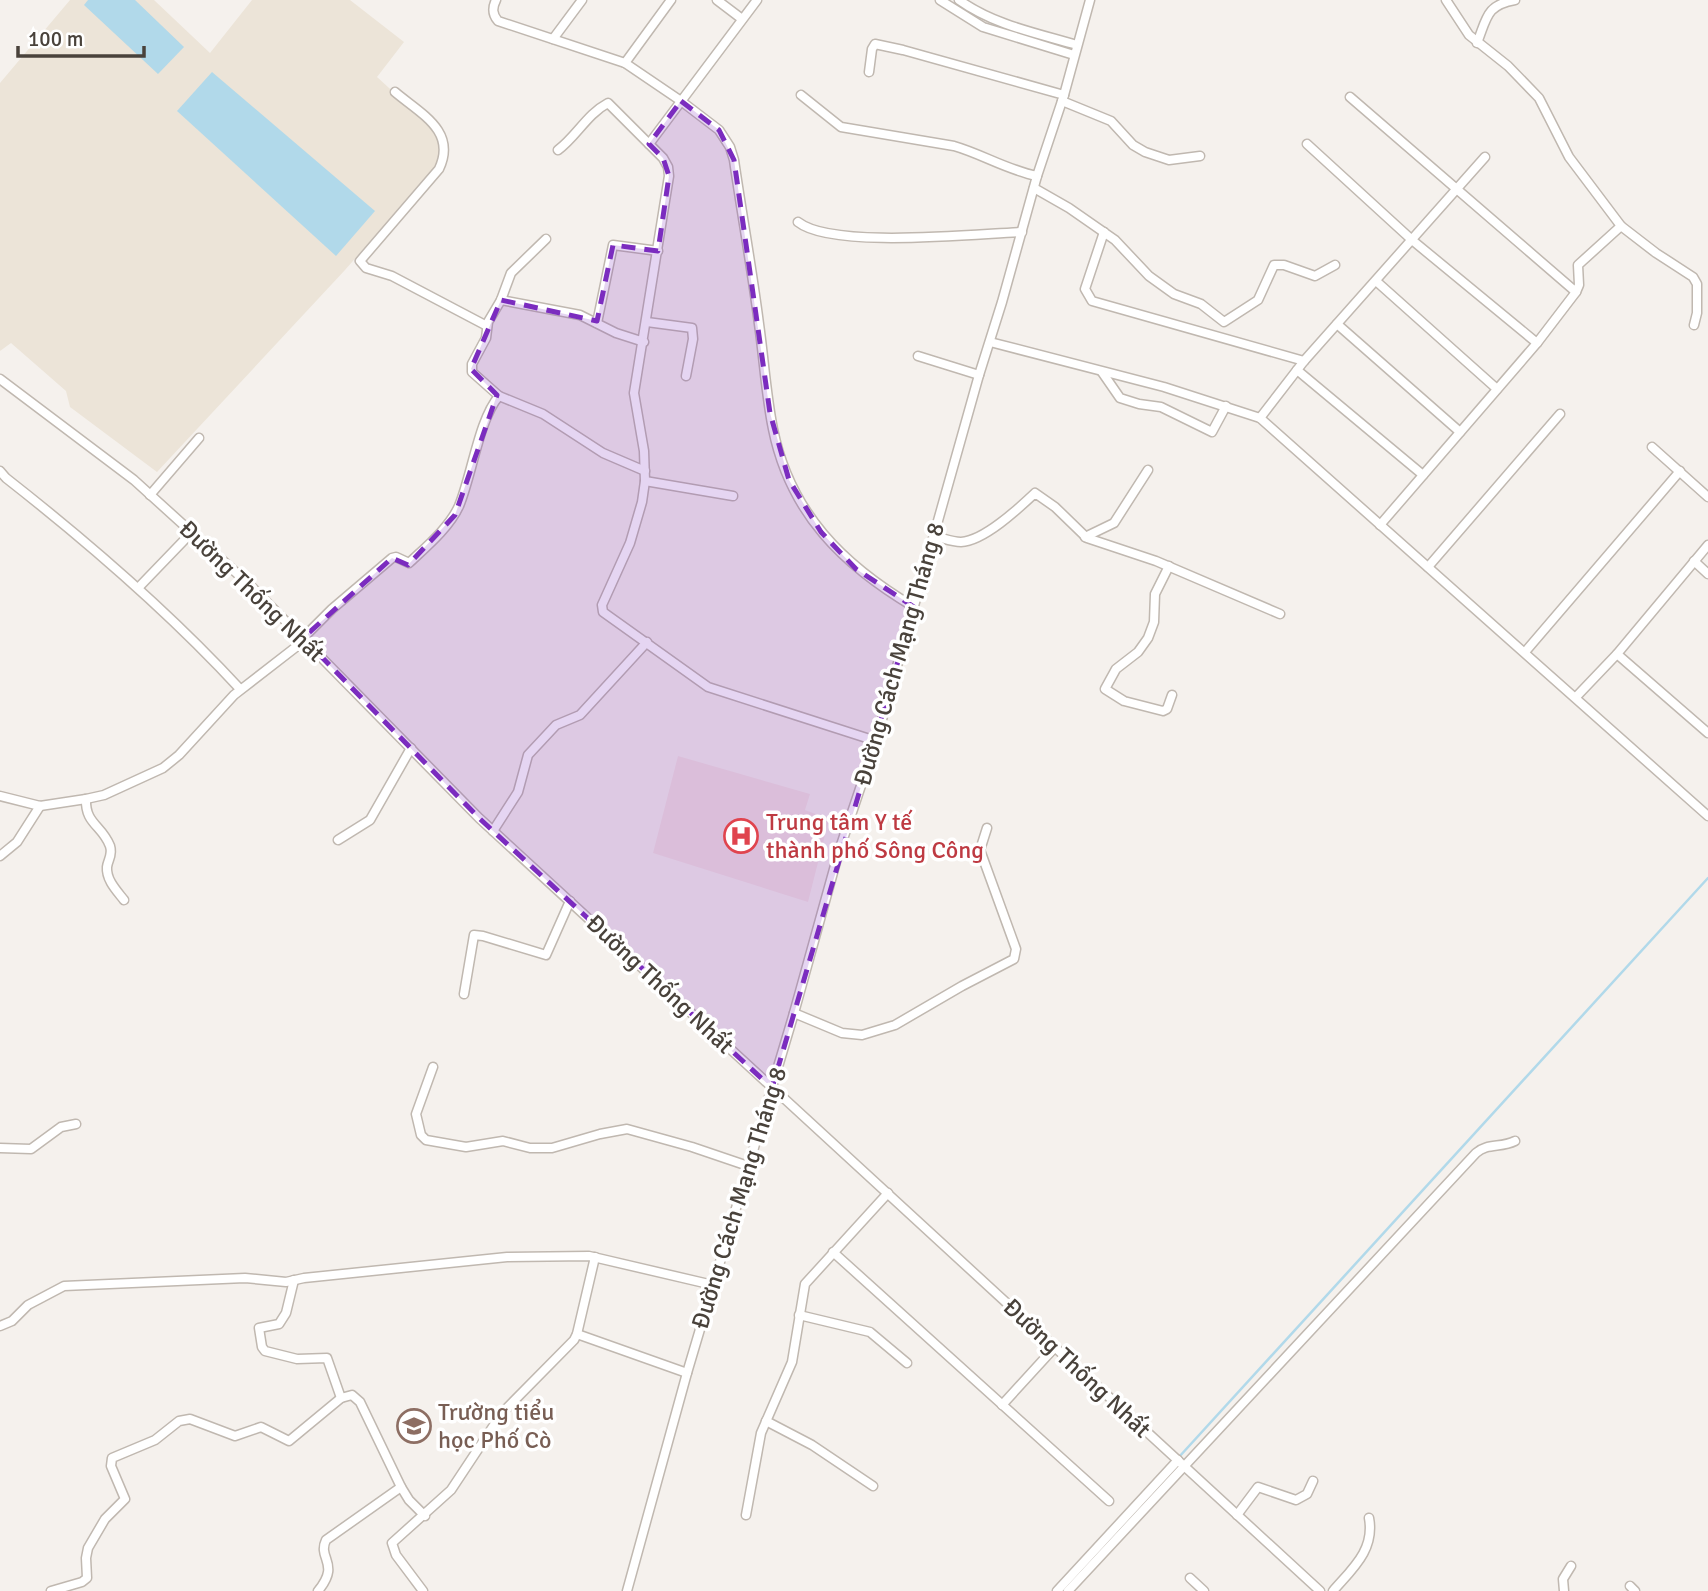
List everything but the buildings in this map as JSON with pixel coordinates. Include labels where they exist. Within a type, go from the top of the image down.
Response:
[{"type":"street","points":[[496,0],[493,9],[498,21],[625,63],[719,130],[730,146],[734,160],[770,413],[780,457],[789,480],[807,514],[856,569],[881,588],[914,607]]},
{"type":"street","points":[[553,39],[582,0]]},
{"type":"street","points":[[625,63],[671,0]]},
{"type":"street","points":[[718,0],[743,19]]},
{"type":"street","points":[[649,144],[757,0]]},
{"type":"street","points":[[940,0],[983,27],[1074,55]]},
{"type":"street","points":[[959,0],[974,11],[1000,22],[1077,45]]},
{"type":"street","name":"Đường Cách Mạng Tháng 8","points":[[627,1591],[687,1373],[839,851],[876,741],[979,375],[1090,0]]},
{"type":"street","points":[[1446,0],[1469,35],[1508,66],[1539,98],[1569,156],[1622,226],[1693,277],[1697,313],[1694,325]]},
{"type":"street","points":[[1477,43],[1491,10],[1502,2],[1515,0]]},
{"type":"street","points":[[869,72],[875,44],[903,50],[1063,98],[1111,121],[1133,145],[1144,152],[1169,160],[1200,156]]},
{"type":"street","points":[[395,92],[438,130],[446,144],[445,157],[439,169],[360,261],[366,268],[392,276],[488,326]]},
{"type":"street","points":[[801,95],[841,127],[954,146],[1017,172],[1037,176]]},
{"type":"street","points":[[1350,97],[1576,292]]},
{"type":"street","points":[[558,150],[571,139],[576,129],[608,103],[663,158],[669,176],[634,393],[644,451],[645,481],[637,524],[601,608],[605,615],[708,687],[876,741]]},
{"type":"street","points":[[1307,144],[1412,240],[1537,343]]},
{"type":"street","points":[[1260,418],[1297,369],[1485,157]]},
{"type":"street","points":[[1034,188],[1104,232],[1122,246],[1158,283],[1174,294],[1201,304],[1224,322],[1258,300],[1274,265],[1284,265],[1315,276],[1335,265]]},
{"type":"street","points":[[798,222],[811,231],[878,238],[1022,232]]},
{"type":"street","points":[[1380,525],[1537,343],[1576,292],[1579,285],[1578,265],[1622,226]]},
{"type":"street","points":[[1104,232],[1085,289],[1092,301],[1304,362]]},
{"type":"street","points":[[546,239],[516,266],[471,369],[499,396],[543,414],[603,453],[645,471]]},
{"type":"street","points":[[597,323],[613,245],[658,251]]},
{"type":"street","points":[[1376,281],[1497,389]]},
{"type":"street","points":[[501,300],[580,315],[615,333],[644,342]]},
{"type":"street","points":[[647,322],[692,328],[693,339],[686,376]]},
{"type":"street","points":[[1337,324],[1460,432]]},
{"type":"street","points":[[990,342],[1138,380],[1260,418],[1708,816]]},
{"type":"street","points":[[918,356],[979,375]]},
{"type":"street","points":[[1297,369],[1423,475]]},
{"type":"street","points":[[1102,372],[1120,398],[1161,407],[1212,432],[1226,406]]},
{"type":"street","name":"Đường Thống Nhất","points":[[0,379],[150,495],[253,588],[494,831],[1320,1591]]},
{"type":"street","points":[[0,796],[40,806],[86,799],[104,795],[172,762],[240,689],[304,639],[332,609],[392,558],[409,563],[455,515],[472,471],[488,411],[499,396]]},
{"type":"street","points":[[1428,567],[1560,414]]},
{"type":"street","points":[[150,495],[199,438]]},
{"type":"street","points":[[1652,447],[1708,497]]},
{"type":"street","points":[[1085,537],[1114,523],[1148,470]]},
{"type":"street","points":[[0,471],[139,587],[240,689]]},
{"type":"street","points":[[1525,652],[1680,471]]},
{"type":"street","points":[[645,481],[733,496]]},
{"type":"street","points":[[934,536],[958,542],[976,538],[1015,512],[1035,493],[1055,507],[1085,537],[1168,566],[1280,614]]},
{"type":"street","points":[[139,587],[192,532]]},
{"type":"street","points":[[1576,697],[1617,653],[1708,545]]},
{"type":"street","points":[[1693,561],[1708,574]]},
{"type":"street","points":[[1168,566],[1155,594],[1154,622],[1148,638],[1138,652],[1116,669],[1105,689],[1124,702],[1163,711],[1167,709],[1172,695]]},
{"type":"street","points":[[494,831],[518,792],[528,755],[556,725],[580,715],[646,642]]},
{"type":"street","points":[[1617,653],[1708,733]]},
{"type":"street","points":[[338,840],[370,820],[411,748]]},
{"type":"street","points":[[86,799],[87,817],[105,836],[111,850],[107,867],[110,882],[124,900]]},
{"type":"street","points":[[0,856],[17,842],[40,806]]},
{"type":"street","points":[[794,1013],[842,1033],[862,1035],[895,1025],[1014,959],[1016,950],[980,850],[987,828]]},
{"type":"street","points":[[464,994],[474,935],[546,956],[570,901]]},
{"type":"street","points":[[433,1067],[416,1114],[421,1135],[426,1140],[466,1147],[503,1141],[530,1148],[552,1148],[627,1129],[748,1166]]},
{"type":"street","points":[[0,1148],[31,1149],[61,1127],[76,1124]]},
{"type":"street","points":[[1057,1591],[1476,1153],[1485,1147],[1499,1147],[1514,1141]]},
{"type":"street","points":[[746,1515],[759,1440],[792,1362],[805,1284],[887,1193]]},
{"type":"street","points":[[834,1252],[1109,1501]]},
{"type":"street","points":[[0,1326],[12,1321],[28,1305],[64,1286],[245,1278],[286,1282],[507,1257],[595,1257],[713,1285]]},
{"type":"street","points":[[423,1591],[396,1555],[392,1544],[425,1516],[459,1481],[502,1413],[578,1334],[595,1257]]},
{"type":"street","points":[[294,1280],[286,1313],[279,1324],[259,1328],[262,1347],[265,1351],[297,1359],[327,1358],[341,1398]]},
{"type":"street","points":[[799,1315],[870,1332],[907,1363]]},
{"type":"street","points":[[578,1334],[687,1373]]},
{"type":"street","points":[[1002,1405],[1055,1347]]},
{"type":"street","points":[[51,1591],[87,1578],[88,1548],[105,1519],[125,1499],[111,1466],[115,1456],[155,1440],[183,1419],[190,1419],[235,1436],[261,1427],[289,1441],[341,1398],[352,1395],[360,1402],[401,1487],[409,1500],[425,1516]]},
{"type":"street","points":[[766,1421],[820,1450],[873,1486]]},
{"type":"street","points":[[1068,1591],[1181,1464]]},
{"type":"street","points":[[1237,1515],[1258,1487],[1296,1500],[1307,1494],[1313,1481]]},
{"type":"street","points":[[318,1591],[328,1576],[324,1543],[401,1487]]},
{"type":"street","points":[[1333,1591],[1366,1551],[1371,1538],[1369,1518]]},
{"type":"street","points":[[1564,1591],[1563,1579],[1572,1566]]},
{"type":"street","points":[[1190,1578],[1204,1591]]},
{"type":"highlighted area","points":[[681,101],[719,130],[734,160],[770,413],[789,480],[821,532],[856,569],[914,607],[772,1088],[479,818],[303,638],[392,558],[408,565],[455,515],[472,471],[497,395],[471,369],[501,300],[597,321],[613,245],[658,251],[669,176],[663,158],[649,144]]},
{"type":"shaded area","points":[[70,0],[154,0],[210,53],[252,0],[350,0],[404,42],[377,77],[435,130],[442,141],[438,164],[345,270],[157,472],[70,407],[66,391],[11,343],[0,351],[0,83]]},
{"type":"shaded area","name":"Trung tâm Y tế thành phố Sông Công","points":[[678,756],[810,794],[805,810],[829,819],[808,902],[653,853]]},
{"type":"water","points":[[88,0],[135,0],[184,47],[158,74],[84,5]]},
{"type":"water","points":[[212,72],[375,211],[336,256],[177,111]]},
{"type":"waterway","points":[[1179,1457],[1708,878]]},
{"type":"place","name":"Trung tâm Y tế thành phố Sông Công","points":[[741,836]]},
{"type":"place","name":"Trường tiểu học Phố Cò","points":[[414,1426]]}]
